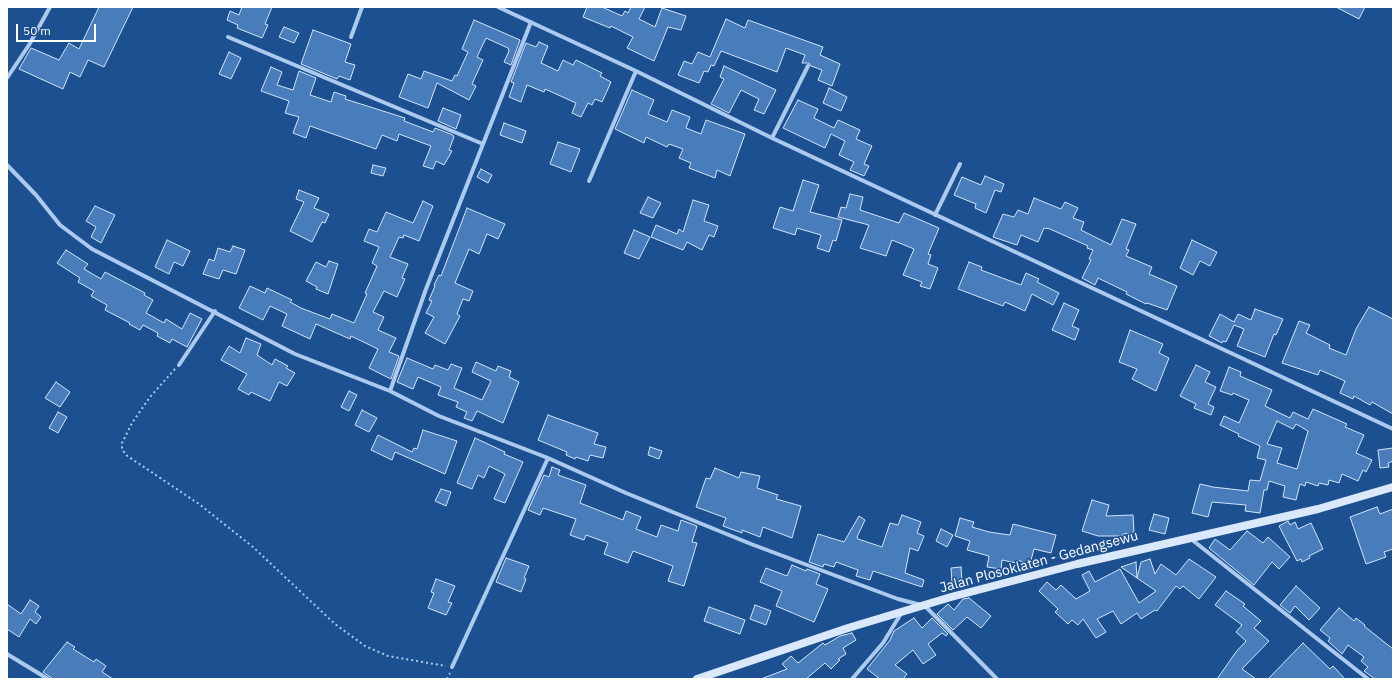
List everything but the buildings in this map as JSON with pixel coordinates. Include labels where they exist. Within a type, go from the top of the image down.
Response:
[{"type":"main road","name":"Jalan Plosoklaten - Gedangsewu","points":[[697,679],[848,628],[925,606],[950,597],[1077,564],[1318,509],[1393,487]]},
{"type":"street","points":[[7,78],[32,40],[50,7]]},
{"type":"street","points":[[351,37],[362,7]]},
{"type":"street","points":[[498,7],[935,215],[1393,429]]},
{"type":"street","points":[[390,391],[426,289],[531,22]]},
{"type":"street","points":[[228,37],[483,144]]},
{"type":"street","points":[[772,138],[808,66]]},
{"type":"street","points":[[589,181],[636,72]]},
{"type":"street","points":[[935,215],[960,164]]},
{"type":"street","points":[[7,165],[36,195],[60,225],[87,245],[295,354],[390,391],[439,416],[548,458],[626,493],[819,571],[898,599],[925,606],[997,679]]},
{"type":"street","points":[[179,365],[215,312]]},
{"type":"street","points":[[452,667],[548,458]]},
{"type":"street","points":[[1189,538],[1368,679]]},
{"type":"street","points":[[852,679],[883,643],[902,612]]},
{"type":"street","points":[[7,654],[48,679]]},
{"type":"path","points":[[179,365],[150,397],[132,423],[122,443],[122,449],[126,454],[199,504],[253,547],[335,624],[365,646],[388,656],[452,667]]}]
